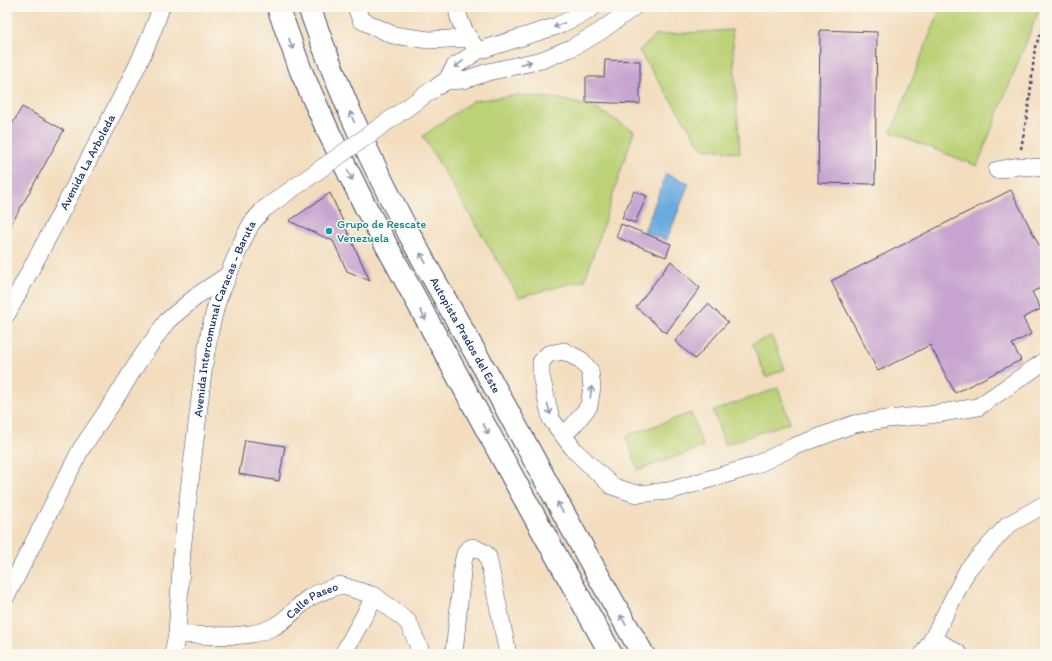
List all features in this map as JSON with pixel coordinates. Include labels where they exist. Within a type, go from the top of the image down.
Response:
[{"type":"highway","points":[[278,7],[301,71],[328,131],[365,206],[511,475],[611,654]]},
{"type":"highway","name":"Autopista Prados del Este","points":[[309,7],[326,56],[366,149],[409,233],[599,578],[643,654]]},
{"type":"street","name":"Avenida La Arboleda","points":[[7,314],[74,190],[141,59],[161,7]]},
{"type":"street","points":[[356,7],[361,20],[393,35],[473,45]]},
{"type":"street","points":[[457,7],[458,13],[473,45],[488,72]]},
{"type":"street","name":"Avenida Intercomunal Caracas - Baruta","points":[[172,654],[177,634],[182,550],[204,364],[210,330],[217,302],[242,242],[252,224],[264,209],[439,85],[473,45],[557,26],[593,7]]},
{"type":"street","points":[[439,85],[542,60],[571,48],[598,33],[634,7]]},
{"type":"street","points":[[997,170],[1019,166],[1045,168]]},
{"type":"street","points":[[7,595],[81,448],[166,321],[198,295],[228,276]]},
{"type":"street","points":[[564,435],[574,426],[589,406],[592,387],[590,371],[581,360],[564,351],[548,354],[541,362],[541,376],[551,419],[575,451],[612,486],[636,494],[669,491],[754,466],[792,447],[854,424],[929,415],[978,407],[1045,361]]},
{"type":"street","points":[[923,654],[933,638],[968,569],[1008,525],[1045,504]]},
{"type":"street","points":[[454,654],[463,562],[465,552],[473,547],[485,553],[488,557],[508,654]]},
{"type":"street","name":"Calle Paseo","points":[[177,634],[227,636],[252,633],[271,628],[288,617],[309,598],[340,585],[375,596],[408,622],[422,654]]},
{"type":"street","points":[[344,654],[375,596]]},
{"type":"street","points":[[933,638],[959,654]]},
{"type":"path","points":[[1019,166],[1029,104],[1035,47],[1045,24]]},
{"type":"green space","points":[[941,7],[1040,7],[977,166],[891,132]]},
{"type":"green space","points":[[732,30],[740,153],[702,148],[639,51],[656,35]]},
{"type":"green space","points":[[518,95],[560,99],[595,108],[634,131],[585,280],[519,297],[423,136],[472,101]]},
{"type":"green space","points":[[771,336],[785,369],[766,377],[752,344]]},
{"type":"green space","points":[[778,388],[790,422],[725,445],[713,411]]},
{"type":"green space","points":[[691,413],[703,447],[638,470],[626,436]]},
{"type":"water","points":[[666,174],[689,183],[667,240],[644,232]]},
{"type":"building","points":[[820,30],[877,32],[875,184],[818,183]]},
{"type":"building","points":[[605,60],[640,61],[640,104],[586,102],[586,77],[604,77]]},
{"type":"building","points":[[22,107],[64,130],[7,232],[7,133]]},
{"type":"building","points":[[1011,190],[1045,257],[1045,286],[1032,292],[1041,309],[1023,318],[1031,334],[1012,344],[1021,360],[955,393],[930,345],[878,371],[831,281]]},
{"type":"building","points":[[634,191],[647,196],[635,223],[622,218]]},
{"type":"building","name":"Grupo de Rescate Venezuela","points":[[330,193],[370,281],[347,271],[333,241],[289,221]]},
{"type":"building","points":[[621,224],[671,244],[666,257],[616,237]]},
{"type":"building","points":[[671,261],[700,288],[666,333],[636,307]]},
{"type":"building","points":[[708,304],[728,322],[695,359],[675,341]]},
{"type":"building","points":[[245,440],[285,446],[279,481],[239,474]]},
{"type":"place","name":"Grupo de Rescate Venezuela","points":[[329,231]]}]
